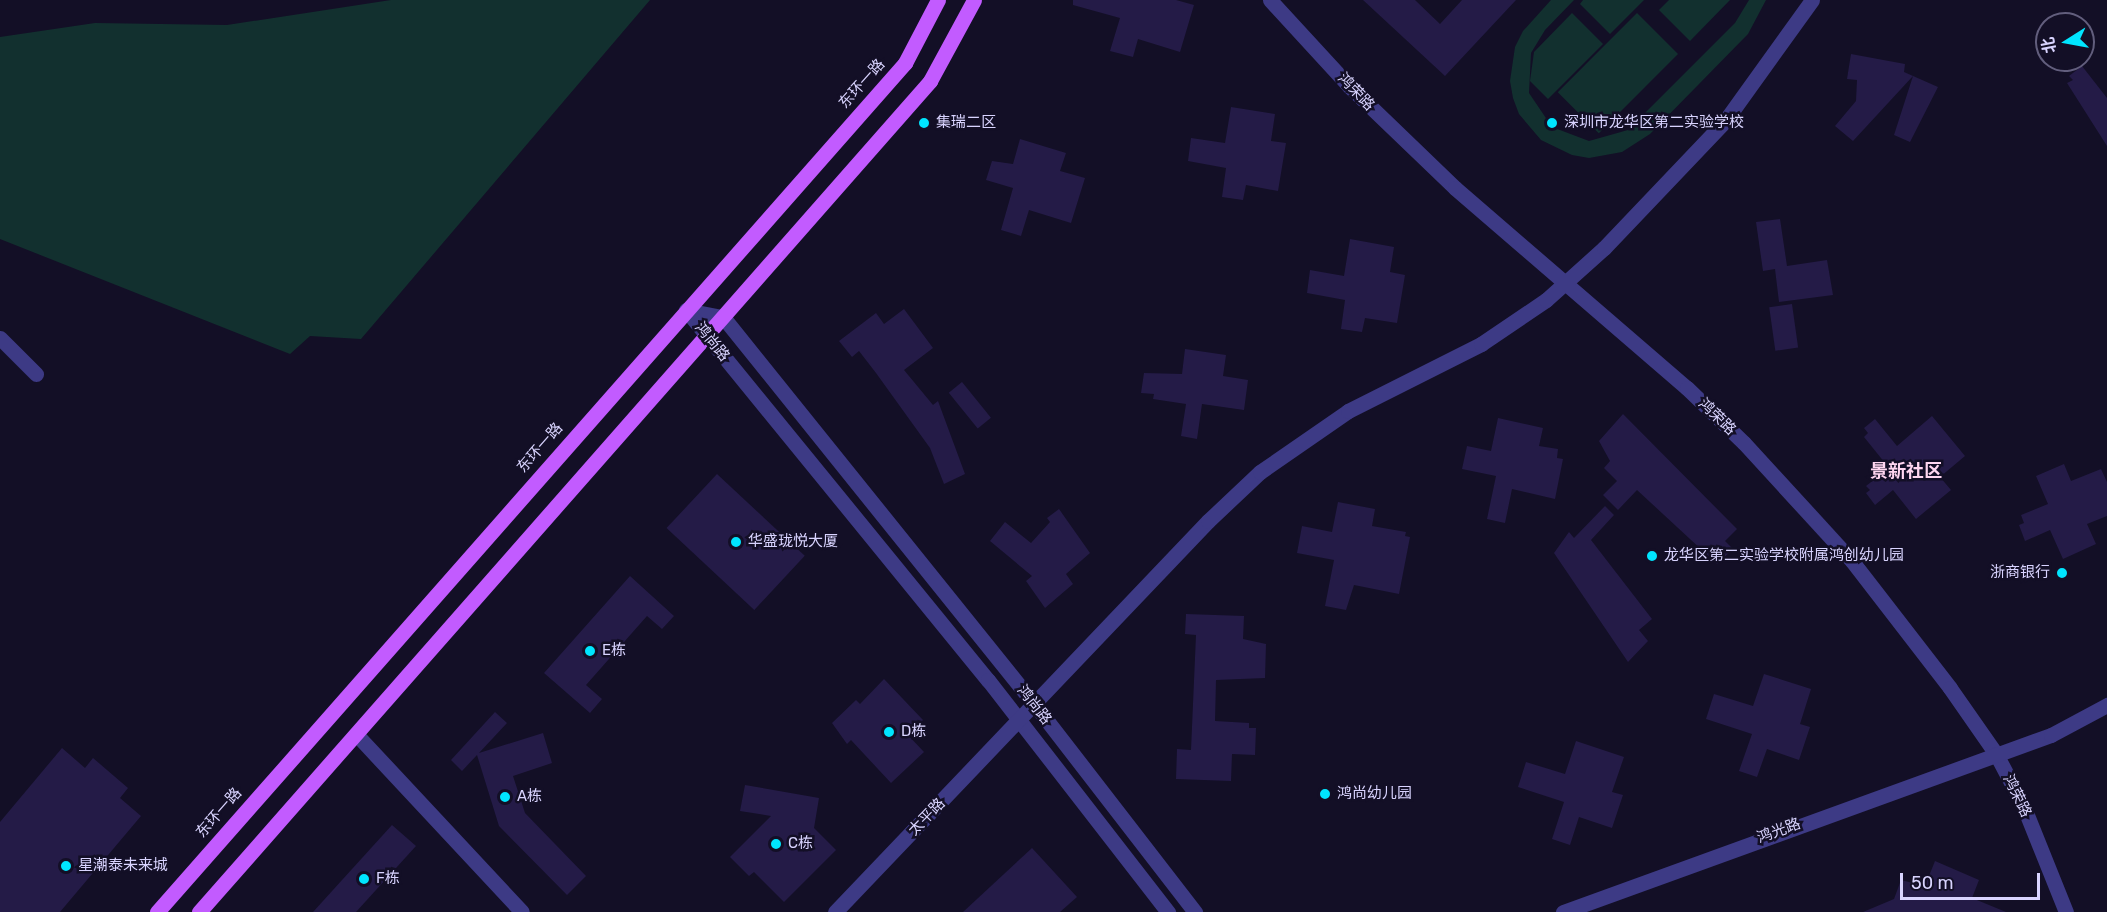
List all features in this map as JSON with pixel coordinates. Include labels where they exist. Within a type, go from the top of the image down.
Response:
[{"type":"main road","name":"东环一路","points":[[157,912],[905,63],[938,0]]},
{"type":"main road","points":[[199,912],[930,81],[974,0]]},
{"type":"street","name":"鸿荣路","points":[[1270,0],[1401,138],[1687,388],[1799,501],[1902,624],[1996,754],[2023,806],[2066,912]]},
{"type":"street","name":"太平路","points":[[835,912],[1035,705],[1208,521],[1260,472],[1348,411],[1481,344],[1566,283],[1661,191],[1725,120],[1812,0]]},
{"type":"street","name":"鸿尚路","points":[[686,310],[723,317],[1035,705],[1195,912]]},
{"type":"street","name":"鸿尚路","points":[[686,310],[1019,721],[1168,912]]},
{"type":"street","points":[[0,338],[36,374]]},
{"type":"street","name":"鸿光路","points":[[1563,912],[2051,735],[2107,705]]},
{"type":"street","points":[[356,734],[522,912]]},
{"type":"green space","points":[[391,0],[650,0],[361,339],[310,336],[290,354],[0,239],[0,37],[95,23],[227,25]]},
{"type":"green space","points":[[1551,0],[1574,0],[1545,30],[1531,53],[1529,93],[1552,127],[1589,141],[1628,130],[1735,23],[1749,0],[1766,0],[1748,34],[1650,134],[1622,152],[1589,158],[1572,155],[1541,140],[1519,114],[1513,98],[1510,81],[1515,47],[1523,31]]},
{"type":"green space","points":[[1583,0],[1644,0],[1610,34],[1580,4]]},
{"type":"green space","points":[[1669,0],[1730,0],[1690,41],[1659,10]]},
{"type":"green space","points":[[1572,13],[1603,44],[1548,99],[1530,81],[1534,52]]},
{"type":"green space","points":[[1637,13],[1678,54],[1599,133],[1558,92]]},
{"type":"building","points":[[1073,0],[1176,0],[1194,5],[1180,52],[1138,39],[1133,57],[1110,51],[1120,18],[1073,5]]},
{"type":"building","points":[[1363,0],[1415,0],[1440,24],[1462,0],[1516,0],[1445,76]]},
{"type":"building","points":[[1851,54],[1905,64],[1904,72],[1938,87],[1910,142],[1894,135],[1913,76],[1853,141],[1835,126],[1856,101],[1857,80],[1847,79]]},
{"type":"building","points":[[2074,72],[2087,72],[2107,98],[2107,146],[2067,83],[2073,80],[2069,76]]},
{"type":"building","points":[[1231,107],[1275,114],[1271,141],[1286,143],[1278,191],[1246,185],[1243,200],[1222,197],[1226,168],[1188,161],[1191,138],[1225,143]]},
{"type":"building","points":[[1020,139],[1066,153],[1060,171],[1085,178],[1071,223],[1029,210],[1021,236],[1001,230],[1013,188],[986,180],[992,161],[1013,164]]},
{"type":"building","points":[[1780,219],[1787,266],[1827,260],[1833,295],[1779,302],[1775,269],[1763,271],[1756,222]]},
{"type":"building","points":[[1350,239],[1394,247],[1390,272],[1405,275],[1397,323],[1365,318],[1362,332],[1341,329],[1345,300],[1307,293],[1310,270],[1344,276]]},
{"type":"building","points":[[1792,304],[1798,348],[1775,351],[1769,307]]},
{"type":"building","points":[[904,309],[933,348],[904,370],[933,405],[938,401],[965,474],[944,484],[930,448],[876,373],[859,351],[852,357],[839,341],[876,313],[884,324]]},
{"type":"building","points":[[1185,349],[1226,355],[1223,376],[1248,380],[1244,410],[1202,404],[1197,439],[1181,436],[1186,404],[1153,399],[1154,394],[1141,393],[1144,373],[1182,374]]},
{"type":"building","points":[[962,382],[991,418],[978,428],[949,393]]},
{"type":"building","points":[[1623,414],[1737,529],[1725,541],[1733,549],[1717,564],[1637,490],[1618,510],[1603,495],[1617,481],[1604,468],[1610,461],[1599,441]]},
{"type":"building","points":[[1932,416],[1965,456],[1940,477],[1951,490],[1916,519],[1893,490],[1875,505],[1866,493],[1870,490],[1866,486],[1889,468],[1864,437],[1868,433],[1864,428],[1875,419],[1897,446]]},
{"type":"building","points":[[1498,418],[1543,428],[1539,446],[1558,449],[1557,458],[1563,459],[1555,499],[1512,489],[1505,523],[1487,519],[1496,476],[1462,469],[1467,446],[1491,451]]},
{"type":"building","points":[[2064,464],[2071,481],[2101,469],[2107,482],[2107,516],[2087,524],[2096,544],[2063,559],[2050,530],[2025,541],[2019,525],[2024,523],[2021,515],[2048,504],[2036,476]]},
{"type":"building","name":"华盛珑悦大厦","points":[[717,474],[805,556],[754,610],[667,528]]},
{"type":"building","points":[[1338,502],[1375,509],[1372,526],[1406,532],[1405,536],[1410,537],[1399,594],[1354,585],[1346,610],[1325,606],[1334,560],[1297,553],[1302,526],[1332,532]]},
{"type":"building","points":[[1605,506],[1614,515],[1591,540],[1652,619],[1639,630],[1648,641],[1628,662],[1554,553],[1569,532],[1574,538]]},
{"type":"building","points":[[1059,509],[1090,553],[1066,574],[1073,584],[1045,608],[1026,581],[1032,576],[990,541],[1005,522],[1031,543],[1050,522],[1047,518]]},
{"type":"building","name":"E栋","points":[[630,576],[674,616],[662,629],[647,616],[586,685],[602,699],[590,713],[544,673]]},
{"type":"building","points":[[1186,614],[1244,616],[1243,639],[1266,644],[1265,678],[1216,680],[1215,721],[1249,723],[1249,728],[1256,728],[1255,755],[1232,754],[1231,781],[1176,779],[1177,749],[1191,750],[1196,635],[1185,634]]},
{"type":"building","points":[[1764,674],[1811,689],[1800,724],[1810,727],[1799,760],[1767,749],[1757,777],[1739,771],[1752,734],[1706,719],[1714,694],[1753,706]]},
{"type":"building","name":"D栋","points":[[884,679],[923,720],[908,735],[924,752],[891,783],[851,740],[847,744],[832,723],[856,700],[860,704]]},
{"type":"building","name":"A栋","points":[[495,712],[507,723],[479,753],[543,733],[552,763],[513,776],[525,813],[586,876],[567,895],[499,826],[477,755],[462,771],[451,760]]},
{"type":"building","points":[[1576,741],[1624,757],[1612,792],[1623,795],[1612,828],[1579,817],[1570,845],[1552,839],[1564,802],[1518,787],[1526,762],[1565,774]]},
{"type":"building","name":"星潮泰未来城","points":[[62,748],[85,768],[93,758],[128,788],[120,798],[141,816],[60,912],[0,912],[0,822]]},
{"type":"building","name":"C栋","points":[[745,785],[819,798],[814,828],[836,850],[784,902],[754,872],[749,876],[730,857],[771,816],[740,811]]},
{"type":"building","name":"F栋","points":[[392,825],[416,846],[356,912],[313,912]]},
{"type":"building","points":[[1032,848],[1077,897],[1060,912],[963,912]]},
{"type":"building","points":[[1935,861],[1979,880],[1972,898],[2006,912],[1863,912],[1894,899],[1901,880],[1925,886]]},
{"type":"place","name":"集瑞二区","points":[[924,123]]},
{"type":"place","name":"深圳市龙华区第二实验学校","points":[[1552,123]]},
{"type":"place","name":"华盛珑悦大厦","points":[[736,542]]},
{"type":"place","name":"龙华区第二实验学校附属鸿创幼儿园","points":[[1652,556]]},
{"type":"place","name":"浙商银行","points":[[2062,573]]},
{"type":"place","name":"E栋","points":[[590,651]]},
{"type":"place","name":"D栋","points":[[889,732]]},
{"type":"place","name":"鸿尚幼儿园","points":[[1325,794]]},
{"type":"place","name":"A栋","points":[[505,797]]},
{"type":"place","name":"C栋","points":[[776,844]]},
{"type":"place","name":"星潮泰未来城","points":[[66,866]]},
{"type":"place","name":"F栋","points":[[364,879]]},
{"type":"district","name":"景新社区","points":[[1906,471]]}]
